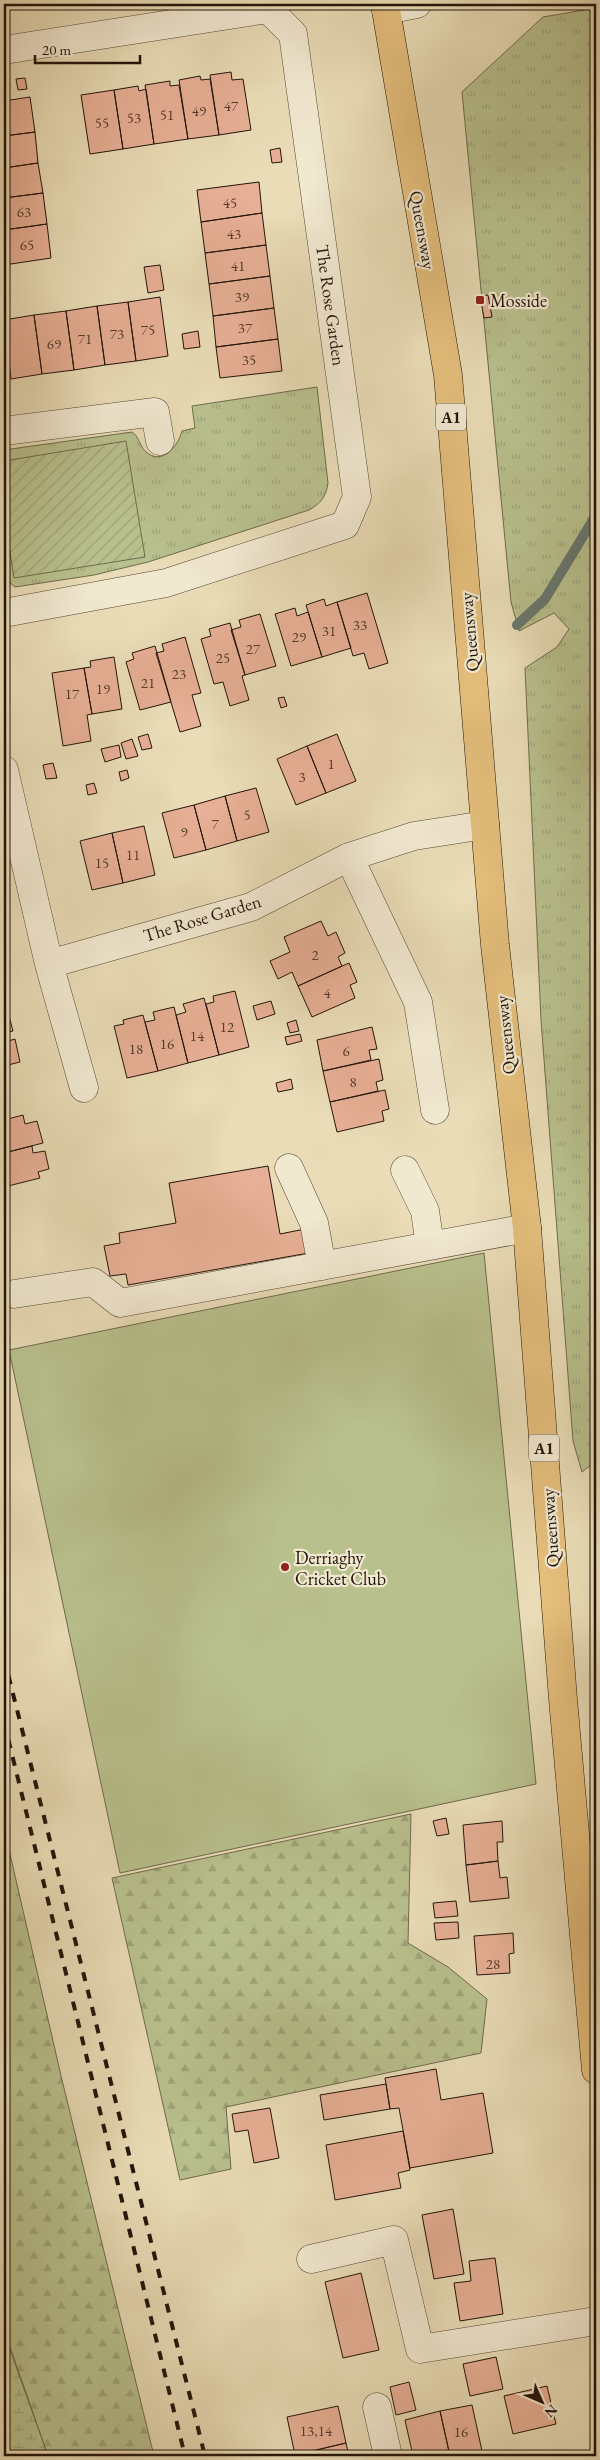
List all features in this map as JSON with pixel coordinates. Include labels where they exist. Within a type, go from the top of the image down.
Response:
[{"type":"main road","name":"Queensway","points":[[386,7],[448,375],[495,945],[527,1228],[563,1699],[596,2070]]},
{"type":"street","points":[[386,7],[417,4]]},
{"type":"street","name":"The Rose Garden","points":[[4,50],[268,10],[294,34],[356,497],[345,525],[166,583],[4,613]]},
{"type":"street","points":[[4,431],[155,412],[160,441]]},
{"type":"street","points":[[4,770],[49,964],[84,1088]]},
{"type":"street","name":"The Rose Garden","points":[[49,964],[251,907],[349,857],[414,836],[484,826]]},
{"type":"street","points":[[349,857],[418,1002],[435,1110]]},
{"type":"street","points":[[289,1168],[314,1223],[322,1266]]},
{"type":"street","points":[[405,1170],[425,1211],[430,1246]]},
{"type":"street","points":[[14,1294],[93,1282],[120,1303],[527,1228]]},
{"type":"street","points":[[311,2259],[394,2240],[420,2349],[596,2321]]},
{"type":"street","points":[[377,2407],[388,2456]]},
{"type":"green space","points":[[596,8],[596,1461],[582,1472],[573,1441],[541,1020],[525,668],[557,647],[569,629],[554,613],[519,631],[511,602],[462,92],[543,17]]},
{"type":"green space","points":[[317,387],[328,483],[326,492],[320,502],[309,510],[148,562],[94,575],[15,587],[10,583],[4,540],[4,450],[132,432],[145,451],[157,457],[163,456],[177,443],[182,431],[195,428],[192,406]]},
{"type":"green space","points":[[126,441],[145,557],[14,578],[4,513],[4,461]]},
{"type":"green space","name":"Derriaghy Cricket Club","points":[[484,1253],[536,1784],[120,1873],[9,1350]]},
{"type":"green space","points":[[411,1814],[408,1943],[448,1967],[487,1999],[481,2053],[226,2107],[231,2169],[180,2180],[112,1878]]},
{"type":"green space","points":[[4,1828],[62,2080],[154,2456],[48,2456],[9,2344],[4,2348]]},
{"type":"green space","points":[[8,2344],[48,2456],[4,2456],[4,2348]]},
{"type":"building","points":[[231,72],[232,80],[243,79],[251,130],[219,135],[210,75]]},
{"type":"building","points":[[200,76],[201,80],[210,79],[219,135],[188,139],[179,80]]},
{"type":"building","points":[[25,78],[27,89],[18,90],[16,79]]},
{"type":"building","points":[[170,81],[170,86],[179,85],[188,139],[154,144],[145,85]]},
{"type":"building","points":[[138,86],[139,91],[146,89],[154,144],[123,149],[114,90]]},
{"type":"building","points":[[114,90],[123,149],[90,154],[81,95]]},
{"type":"building","points":[[30,97],[35,132],[4,136],[4,101]]},
{"type":"building","points":[[35,132],[38,163],[4,168],[4,136]]},
{"type":"building","points":[[280,148],[282,162],[272,163],[270,150]]},
{"type":"building","points":[[38,163],[43,193],[4,198],[4,168]]},
{"type":"building","points":[[259,182],[262,213],[201,222],[197,190]]},
{"type":"building","points":[[43,193],[47,224],[4,230],[4,198]]},
{"type":"building","points":[[262,213],[266,245],[205,253],[201,222]]},
{"type":"building","points":[[47,224],[51,258],[4,265],[4,230]]},
{"type":"building","points":[[266,245],[270,276],[209,284],[205,253]]},
{"type":"building","points":[[160,265],[164,290],[148,293],[144,267]]},
{"type":"building","points":[[270,276],[274,308],[213,316],[209,284]]},
{"type":"building","points":[[488,295],[492,317],[484,318],[480,296]]},
{"type":"building","points":[[160,297],[168,356],[136,361],[128,302]]},
{"type":"building","points":[[128,302],[136,361],[105,365],[97,306]]},
{"type":"building","points":[[97,306],[105,365],[74,370],[66,311]]},
{"type":"building","points":[[274,308],[278,339],[216,347],[213,316]]},
{"type":"building","points":[[66,311],[74,370],[42,374],[34,315]]},
{"type":"building","points":[[34,315],[42,374],[11,379],[4,320]]},
{"type":"building","points":[[198,331],[200,347],[184,349],[182,334]]},
{"type":"building","points":[[278,339],[282,371],[220,378],[216,347]]},
{"type":"building","points":[[367,593],[388,663],[369,669],[364,653],[353,656],[337,602]]},
{"type":"building","points":[[324,599],[326,606],[337,602],[351,648],[322,657],[306,605]]},
{"type":"building","points":[[295,608],[297,616],[308,612],[322,657],[291,666],[275,614]]},
{"type":"building","points":[[260,614],[276,666],[245,675],[231,630],[241,627],[239,620]]},
{"type":"building","points":[[230,623],[245,675],[242,676],[249,700],[230,706],[223,682],[214,684],[201,639],[211,636],[209,629]]},
{"type":"building","points":[[185,637],[201,693],[192,695],[201,726],[180,732],[156,653],[164,651],[162,644]]},
{"type":"building","points":[[155,646],[171,702],[140,710],[126,662],[134,659],[132,653]]},
{"type":"building","points":[[114,657],[122,709],[92,714],[84,668],[91,667],[90,661]]},
{"type":"building","points":[[84,668],[92,714],[87,715],[91,741],[63,746],[52,673]]},
{"type":"building","points":[[284,697],[287,706],[281,708],[278,698]]},
{"type":"building","points":[[148,734],[152,748],[142,750],[138,737]]},
{"type":"building","points":[[337,734],[356,781],[326,793],[307,746]]},
{"type":"building","points":[[132,739],[138,756],[126,759],[121,743]]},
{"type":"building","points":[[119,745],[121,757],[105,762],[101,749]]},
{"type":"building","points":[[307,746],[326,793],[296,805],[277,759]]},
{"type":"building","points":[[53,763],[57,778],[46,779],[43,765]]},
{"type":"building","points":[[127,770],[129,778],[121,781],[119,772]]},
{"type":"building","points":[[94,783],[97,793],[88,795],[86,785]]},
{"type":"building","points":[[256,788],[269,832],[237,841],[225,796]]},
{"type":"building","points":[[225,796],[237,841],[206,850],[194,805]]},
{"type":"building","points":[[194,805],[206,850],[174,858],[162,813]]},
{"type":"building","points":[[144,826],[155,875],[123,883],[112,833]]},
{"type":"building","points":[[112,833],[123,883],[92,890],[80,841]]},
{"type":"building","points":[[321,921],[328,936],[336,932],[345,953],[338,957],[342,966],[298,986],[292,972],[278,979],[270,961],[290,952],[284,937]]},
{"type":"building","points":[[349,963],[357,982],[350,985],[355,998],[312,1017],[298,986]]},
{"type":"building","points":[[235,991],[249,1047],[219,1055],[206,1004],[214,1002],[213,996]]},
{"type":"building","points":[[204,998],[219,1055],[188,1063],[176,1015],[186,1012],[183,1004]]},
{"type":"building","points":[[271,1001],[275,1014],[257,1020],[253,1006]]},
{"type":"building","points":[[174,1007],[188,1063],[158,1071],[145,1022],[155,1020],[153,1012]]},
{"type":"building","points":[[7,1009],[13,1031],[4,1033],[4,1010]]},
{"type":"building","points":[[143,1015],[158,1071],[127,1078],[114,1026],[124,1024],[123,1020]]},
{"type":"building","points":[[296,1020],[299,1031],[290,1033],[287,1023]]},
{"type":"building","points":[[372,1027],[377,1049],[369,1050],[371,1060],[323,1071],[317,1040]]},
{"type":"building","points":[[300,1034],[302,1041],[287,1045],[285,1037]]},
{"type":"building","points":[[4,1036],[5,1042],[15,1039],[20,1062],[4,1066]]},
{"type":"building","points":[[379,1059],[383,1080],[376,1082],[378,1091],[330,1102],[323,1071]]},
{"type":"building","points":[[291,1079],[293,1089],[278,1092],[276,1083]]},
{"type":"building","points":[[385,1090],[389,1109],[382,1111],[384,1121],[337,1132],[330,1102]]},
{"type":"building","points":[[23,1115],[25,1124],[37,1121],[43,1143],[4,1153],[4,1120]]},
{"type":"building","points":[[32,1146],[33,1153],[45,1151],[49,1169],[38,1172],[40,1178],[4,1187],[4,1153]]},
{"type":"building","points":[[268,1166],[280,1234],[305,1229],[309,1253],[128,1285],[126,1274],[110,1276],[104,1246],[120,1243],[119,1233],[176,1223],[169,1183]]},
{"type":"building","points":[[446,1818],[449,1834],[437,1836],[433,1821]]},
{"type":"building","points":[[502,1821],[503,1842],[497,1842],[498,1861],[466,1865],[463,1825]]},
{"type":"building","points":[[498,1861],[500,1878],[507,1877],[509,1898],[470,1902],[466,1865]]},
{"type":"building","points":[[456,1901],[458,1916],[435,1918],[433,1903]]},
{"type":"building","points":[[458,1922],[459,1938],[436,1940],[434,1923]]},
{"type":"building","points":[[513,1933],[514,1953],[509,1954],[510,1973],[477,1975],[474,1936]]},
{"type":"building","points":[[436,2069],[441,2100],[483,2093],[493,2153],[410,2168],[399,2108],[390,2109],[385,2078]]},
{"type":"building","points":[[386,2084],[390,2109],[324,2120],[320,2095]]},
{"type":"building","points":[[270,2108],[279,2158],[254,2163],[248,2130],[235,2132],[232,2114]]},
{"type":"building","points":[[403,2131],[410,2170],[398,2173],[401,2188],[335,2200],[326,2145]]},
{"type":"building","points":[[453,2209],[464,2274],[434,2279],[422,2215]]},
{"type":"building","points":[[495,2258],[503,2314],[460,2321],[454,2283],[471,2281],[469,2261]]},
{"type":"building","points":[[361,2273],[379,2350],[343,2358],[325,2282]]},
{"type":"building","points":[[496,2357],[503,2389],[470,2396],[463,2364]]},
{"type":"building","points":[[409,2382],[416,2410],[396,2415],[390,2387]]},
{"type":"building","points":[[547,2386],[556,2424],[513,2434],[504,2396]]},
{"type":"building","points":[[472,2405],[482,2451],[450,2456],[440,2411]]},
{"type":"building","points":[[338,2406],[346,2443],[295,2455],[287,2417]]},
{"type":"building","points":[[440,2411],[450,2456],[413,2456],[405,2420]]},
{"type":"building","points":[[346,2443],[349,2456],[295,2455]]},
{"type":"waterway","points":[[517,625],[545,599],[596,515]]},
{"type":"railway","points":[[4,1658],[205,2456]]},
{"type":"railway","points":[[4,1722],[185,2456]]},
{"type":"place","name":"Mosside","points":[[480,300]]},
{"type":"place","name":"Derriaghy Cricket Club","points":[[285,1567]]}]
